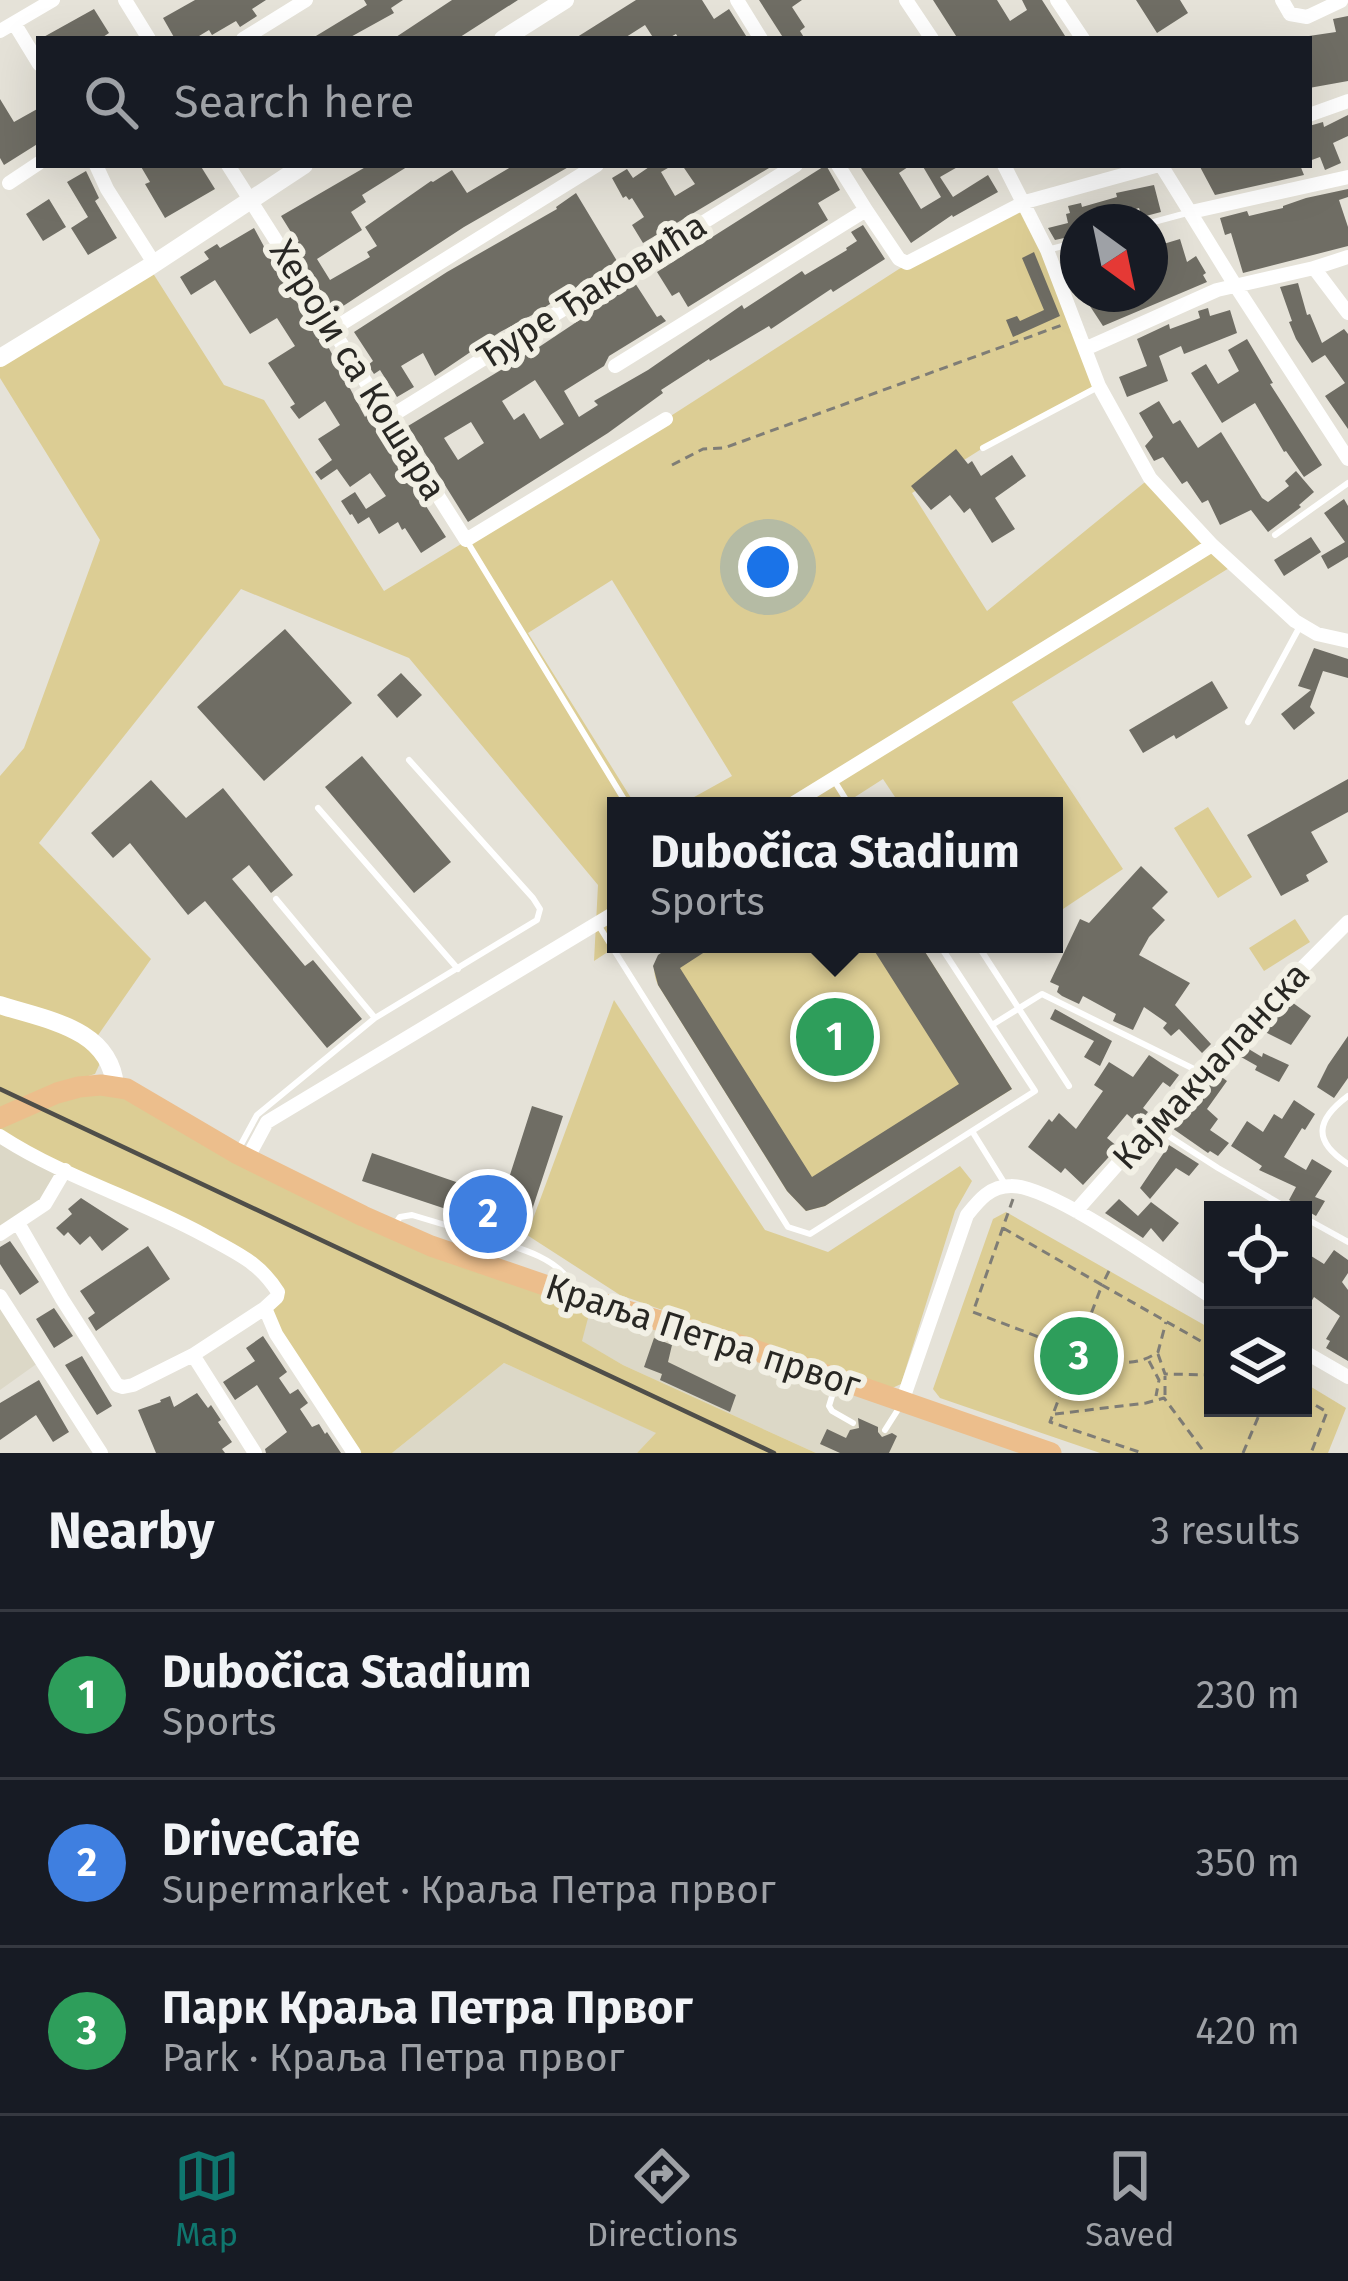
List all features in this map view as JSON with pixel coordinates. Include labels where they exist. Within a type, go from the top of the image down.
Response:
[{"type":"main road","points":[[508,36],[565,0]]},
{"type":"main road","points":[[0,358],[299,168]]},
{"type":"main road","points":[[0,1118],[57,1093],[115,1086],[111,1065],[94,1041],[1,1004]]},
{"type":"main road","name":"Краља Петра првог","points":[[115,1086],[138,1094],[242,1156],[431,1246],[902,1402],[1048,1444]]},
{"type":"street","points":[[36,61],[7,27],[25,7],[53,0]]},
{"type":"street","points":[[125,0],[147,36]]},
{"type":"street","points":[[248,36],[306,0]]},
{"type":"street","points":[[737,0],[759,36]]},
{"type":"street","points":[[906,0],[930,36]]},
{"type":"street","points":[[1058,0],[1080,36]]},
{"type":"street","points":[[1286,7],[1306,17],[1342,0]]},
{"type":"street","points":[[1312,114],[1348,101]]},
{"type":"street","points":[[9,184],[36,166]]},
{"type":"street","points":[[97,168],[154,263]]},
{"type":"street","name":"Хероји са Кошара","points":[[230,168],[466,540]]},
{"type":"street","points":[[333,328],[592,168]]},
{"type":"street","name":"Ђуре Ђаковића","points":[[388,418],[791,168]]},
{"type":"street","points":[[840,168],[899,259],[907,263],[1025,202],[1149,168]]},
{"type":"street","points":[[1006,168],[1047,250],[1100,386],[1150,478],[1273,603],[1317,634],[1348,641]]},
{"type":"street","points":[[1162,168],[1348,459]]},
{"type":"street","points":[[1191,212],[1348,177]]},
{"type":"street","points":[[615,365],[866,210]]},
{"type":"street","points":[[1087,348],[1217,290],[1348,256]]},
{"type":"street","points":[[1314,268],[1348,313]]},
{"type":"street","points":[[466,540],[666,419]]},
{"type":"street","points":[[804,797],[1212,545]]},
{"type":"street","points":[[242,1156],[267,1123],[607,917]]},
{"type":"street","name":"Кајмакчаланска","points":[[1076,1211],[1199,1072],[1345,930]]},
{"type":"street","points":[[0,1136],[175,1218],[258,1265],[278,1297],[194,1355],[133,1385],[117,1385],[18,1223]]},
{"type":"street","points":[[0,1234],[46,1204],[65,1170]]},
{"type":"street","points":[[1013,1187],[1040,1192],[1076,1211],[1204,1292]]},
{"type":"street","name":"Краља Петра првог","points":[[902,1402],[967,1215],[982,1195],[1013,1187]]},
{"type":"street","points":[[0,1296],[101,1453]]},
{"type":"street","points":[[266,1308],[276,1334],[354,1453]]},
{"type":"street","points":[[194,1355],[255,1453]]},
{"type":"street","points":[[1312,1356],[1348,1377]]},
{"type":"lane","points":[[1168,218],[1191,212]]},
{"type":"lane","points":[[1047,250],[1060,247]]},
{"type":"lane","points":[[983,448],[1100,386]]},
{"type":"lane","points":[[1274,535],[1348,483]]},
{"type":"lane","points":[[466,540],[623,797]]},
{"type":"lane","points":[[1248,722],[1301,625]]},
{"type":"lane","points":[[242,1156],[257,1115],[375,1018],[537,920],[540,908],[409,760]]},
{"type":"lane","points":[[833,779],[844,797]]},
{"type":"lane","points":[[318,808],[458,968]]},
{"type":"lane","points":[[277,899],[375,1018]]},
{"type":"lane","points":[[597,923],[607,939]]},
{"type":"lane","points":[[616,953],[788,1227],[810,1234],[1035,1091],[945,953]]},
{"type":"lane","points":[[983,953],[1069,1086]]},
{"type":"lane","points":[[992,1025],[1042,994],[1199,1072]]},
{"type":"lane","points":[[1348,1096],[1328,1113],[1321,1132],[1325,1145],[1348,1164]]},
{"type":"lane","points":[[1154,1126],[1275,1201]]},
{"type":"lane","points":[[972,1131],[1013,1187]]},
{"type":"lane","points":[[393,1228],[400,1217],[412,1215],[482,1236]]},
{"type":"lane","points":[[1312,1221],[1348,1241]]},
{"type":"lane","points":[[497,1241],[561,1270],[569,1280],[568,1293]]},
{"type":"lane","points":[[837,1379],[829,1406],[853,1424]]},
{"type":"lane","points":[[885,1430],[902,1402]]},
{"type":"path","points":[[672,465],[703,449],[724,448],[1075,320]]},
{"type":"path","points":[[1013,1187],[973,1312],[1115,1363],[1148,1360],[1158,1352]]},
{"type":"path","points":[[1001,1227],[1204,1343]]},
{"type":"path","points":[[1048,1444],[1050,1422],[1109,1271]]},
{"type":"path","points":[[1166,1322],[1158,1352],[1165,1374],[1164,1398],[1205,1453]]},
{"type":"path","points":[[1148,1360],[1159,1380],[1154,1399]]},
{"type":"path","points":[[1165,1374],[1204,1375]]},
{"type":"path","points":[[1053,1415],[1164,1398]]},
{"type":"path","points":[[1312,1403],[1327,1412],[1312,1453]]},
{"type":"path","points":[[1244,1453],[1258,1417]]},
{"type":"path","points":[[1050,1422],[1142,1453]]},
{"type":"shaded area","points":[[1025,202],[1060,289],[1060,312],[1069,312],[1099,386],[983,448],[912,493],[987,611],[1150,478],[1234,565],[1012,702],[1123,869],[1063,909],[1063,797],[895,797],[883,779],[855,797],[694,797],[732,776],[612,580],[528,633],[630,797],[607,797],[607,952],[594,961],[598,885],[409,658],[241,589],[39,843],[151,959],[94,1041],[101,1061],[95,1074],[0,1109],[0,776],[24,748],[100,540],[0,378],[0,358],[149,267],[224,385],[264,400],[384,591],[666,419],[899,269]]},
{"type":"shaded area","points":[[1208,807],[1252,877],[1218,898],[1174,828]]},
{"type":"shaded area","points":[[1295,919],[1310,942],[1264,971],[1249,948]]},
{"type":"shaded area","points":[[662,953],[926,953],[1012,1089],[825,1206],[806,1211],[787,1191],[658,985],[656,961]]},
{"type":"shaded area","points":[[614,1000],[765,1230],[828,1252],[960,1166],[972,1181],[955,1211],[901,1384],[888,1390],[620,1295],[527,1235]]},
{"type":"shaded area","points":[[79,1087],[127,1097],[363,1216],[593,1299],[582,1341],[623,1365],[816,1453],[637,1453],[656,1433],[504,1363],[392,1453],[354,1453],[265,1308],[277,1297],[258,1265],[0,1136],[0,1118]]},
{"type":"shaded area","points":[[0,1136],[65,1170],[54,1193],[0,1234]]},
{"type":"shaded area","points":[[1006,1212],[1204,1325],[1204,1417],[1312,1417],[1312,1387],[1346,1408],[1328,1453],[1100,1453],[940,1398],[933,1389],[993,1219]]},
{"type":"shaded area","points":[[0,1296],[42,1360],[0,1390]]},
{"type":"shaded area","points":[[593,1299],[1051,1453],[816,1453],[581,1341]]},
{"type":"shaded area","points":[[504,1363],[657,1433],[637,1453],[392,1453]]},
{"type":"building","points":[[195,0],[266,0],[252,9],[257,16],[212,35],[209,30],[199,36],[173,36],[163,18]]},
{"type":"building","points":[[364,0],[403,0],[391,8],[394,13],[352,36],[316,36],[367,5]]},
{"type":"building","points":[[452,0],[518,0],[462,36],[398,36]]},
{"type":"building","points":[[636,0],[702,0],[714,19],[729,9],[746,36],[652,36],[645,25],[628,36],[579,36]]},
{"type":"building","points":[[759,0],[802,0],[792,7],[805,27],[800,31],[803,36],[782,36]]},
{"type":"building","points":[[933,0],[997,0],[1010,21],[1027,10],[1022,0],[1042,0],[1065,36],[956,36]]},
{"type":"building","points":[[1136,0],[1180,0],[1188,13],[1157,33]]},
{"type":"building","points":[[94,9],[109,33],[104,36],[45,36]]},
{"type":"building","points":[[1348,16],[1348,81],[1312,87],[1309,36],[1336,32],[1333,19]]},
{"type":"building","points":[[0,99],[14,122],[36,110],[36,145],[4,165]]},
{"type":"building","points":[[1348,115],[1348,136],[1333,143],[1341,163],[1325,170],[1320,157],[1312,160],[1312,125],[1323,122],[1324,127]]},
{"type":"building","points":[[142,168],[202,168],[215,189],[165,218],[145,184],[150,182]]},
{"type":"building","points":[[364,168],[405,168],[362,195],[366,202],[351,212],[362,230],[317,259],[330,280],[370,257],[367,252],[377,246],[365,227],[452,170],[467,193],[509,168],[567,168],[464,227],[334,312],[281,216]]},
{"type":"building","points":[[648,168],[668,168],[661,172],[675,196],[695,184],[684,168],[769,168],[643,243],[632,225],[644,217],[632,198],[623,198],[612,178],[627,169],[633,178]]},
{"type":"building","points":[[821,168],[828,168],[840,190],[818,203],[828,220],[688,307],[679,292],[672,296],[657,272]]},
{"type":"building","points":[[861,168],[906,168],[899,173],[921,209],[941,197],[924,168],[956,168],[940,177],[953,197],[988,175],[998,192],[911,243]]},
{"type":"building","points":[[1201,168],[1301,168],[1304,175],[1215,195]]},
{"type":"building","points":[[86,171],[99,198],[95,201],[117,238],[88,255],[71,228],[88,217],[67,182]]},
{"type":"building","points":[[1154,185],[1159,204],[1092,204],[1117,197],[1116,193]]},
{"type":"building","points":[[1348,189],[1348,197],[1339,200],[1348,227],[1348,246],[1243,273],[1231,233],[1225,235],[1220,218],[1247,211],[1249,216]]},
{"type":"building","points":[[576,193],[617,261],[435,376],[423,353],[401,366],[414,387],[397,397],[380,370],[374,374],[368,365],[373,361],[354,332]]},
{"type":"building","points":[[49,199],[66,227],[43,241],[26,214]]},
{"type":"building","points":[[863,225],[885,259],[771,329],[709,359],[608,433],[468,522],[408,426],[635,283],[657,317],[666,321],[564,391],[579,417],[598,405],[594,401],[742,305],[744,309],[802,271],[805,275],[847,250],[857,241],[851,232]],"holes":[[[535,380],[564,424],[540,439],[524,413],[514,420],[502,401]],[[471,422],[484,443],[458,460],[444,438]]]},
{"type":"building","points":[[1060,225],[1060,239],[1055,240],[1048,228]]},
{"type":"building","points":[[254,228],[281,278],[322,335],[365,417],[446,537],[421,553],[398,522],[379,534],[369,517],[358,524],[341,501],[355,492],[366,509],[386,496],[370,473],[350,487],[337,469],[321,480],[315,472],[332,460],[318,439],[340,425],[325,401],[299,419],[290,407],[295,404],[268,363],[295,346],[277,318],[250,334],[215,280],[191,295],[180,277],[209,259],[204,252]]},
{"type":"building","points":[[1180,239],[1187,262],[1196,256],[1207,282],[1168,298],[1168,243]]},
{"type":"building","points":[[1034,252],[1060,316],[1013,337],[1006,320],[1017,316],[1020,321],[1044,310],[1022,258]]},
{"type":"building","points":[[1298,283],[1322,343],[1344,329],[1348,334],[1348,429],[1325,396],[1345,383],[1325,355],[1312,363],[1289,322],[1280,287]]},
{"type":"building","points":[[1208,308],[1210,316],[1230,310],[1237,333],[1184,354],[1181,346],[1159,356],[1168,381],[1127,397],[1119,377],[1147,366],[1137,339],[1169,324],[1170,329],[1200,318],[1198,311]]},
{"type":"building","points":[[1094,312],[1136,312],[1103,326]]},
{"type":"building","points":[[1247,339],[1322,465],[1304,477],[1255,403],[1222,423],[1191,373],[1206,364],[1218,384],[1239,371],[1228,350]]},
{"type":"building","points":[[1159,401],[1173,424],[1180,420],[1198,448],[1221,432],[1268,502],[1289,486],[1285,481],[1296,471],[1314,492],[1268,532],[1251,510],[1220,525],[1208,500],[1202,503],[1163,457],[1154,461],[1145,446],[1153,437],[1139,413]]},
{"type":"building","points":[[956,449],[981,476],[1012,455],[1026,476],[995,498],[1015,529],[992,543],[970,508],[964,513],[950,495],[931,510],[911,486]]},
{"type":"building","points":[[1344,499],[1348,557],[1328,569],[1321,556],[1345,542],[1324,513]]},
{"type":"building","points":[[1311,537],[1321,552],[1284,576],[1274,560]]},
{"type":"building","points":[[285,629],[352,703],[264,781],[197,707]]},
{"type":"building","points":[[1314,648],[1348,659],[1348,678],[1323,671],[1310,707],[1315,713],[1294,730],[1281,714],[1311,690],[1298,686]]},
{"type":"building","points":[[401,673],[422,695],[397,718],[377,695]]},
{"type":"building","points":[[1212,681],[1228,708],[1143,753],[1129,730]]},
{"type":"building","points":[[362,756],[451,862],[414,893],[325,787]]},
{"type":"building","points":[[1348,779],[1348,812],[1311,832],[1328,862],[1306,875],[1309,881],[1281,896],[1247,835]]},
{"type":"building","points":[[151,780],[186,818],[223,788],[293,875],[271,893],[249,865],[232,879],[305,966],[313,960],[362,1019],[327,1048],[205,901],[188,915],[130,843],[113,858],[91,833]]},
{"type":"building","points":[[1141,866],[1168,892],[1152,908],[1165,920],[1139,955],[1190,983],[1175,1005],[1211,1044],[1202,1053],[1179,1029],[1171,1036],[1163,1028],[1167,1023],[1144,1007],[1133,1030],[1113,1021],[1116,1014],[1083,996],[1079,1004],[1062,996],[1057,992],[1059,986],[1050,982],[1080,919],[1089,923]]},
{"type":"building","points":[[703,953],[680,968],[812,1177],[959,1084],[876,953],[926,953],[1012,1089],[825,1206],[806,1211],[787,1191],[658,985],[653,966],[658,955]]},
{"type":"building","points":[[1289,1000],[1311,1016],[1291,1045],[1263,1031]]},
{"type":"building","points":[[1055,1009],[1112,1041],[1100,1066],[1084,1057],[1094,1041],[1050,1019]]},
{"type":"building","points":[[1348,1036],[1348,1078],[1334,1098],[1317,1087]]},
{"type":"building","points":[[1242,1045],[1289,1065],[1279,1082],[1234,1053]]},
{"type":"building","points":[[1149,1055],[1179,1075],[1170,1087],[1163,1082],[1143,1108],[1148,1112],[1138,1124],[1127,1114],[1107,1138],[1118,1147],[1083,1185],[1065,1168],[1061,1173],[1028,1147],[1059,1113],[1076,1129],[1103,1091],[1094,1085],[1109,1062],[1133,1077]]},
{"type":"building","points":[[1215,1072],[1227,1081],[1207,1109],[1218,1119],[1210,1130],[1229,1143],[1218,1156],[1172,1128],[1190,1111],[1187,1108]]},
{"type":"building","points":[[1294,1100],[1315,1114],[1284,1157],[1306,1170],[1312,1159],[1332,1171],[1315,1197],[1325,1201],[1316,1216],[1312,1201],[1289,1200],[1296,1187],[1259,1170],[1262,1166],[1231,1146],[1247,1121],[1263,1132],[1274,1114],[1282,1119]]},
{"type":"building","points":[[532,1106],[563,1116],[530,1216],[510,1209],[505,1227],[490,1238],[494,1250],[479,1246],[489,1239],[484,1229],[493,1204],[500,1206]]},
{"type":"building","points":[[1169,1145],[1199,1164],[1189,1176],[1176,1168],[1150,1199],[1140,1188]]},
{"type":"building","points":[[372,1153],[459,1183],[449,1210],[362,1181]]},
{"type":"building","points":[[81,1198],[129,1229],[102,1251],[90,1236],[80,1245],[68,1232],[64,1236],[56,1228]]},
{"type":"building","points":[[1119,1199],[1138,1216],[1151,1202],[1179,1223],[1163,1242],[1151,1228],[1143,1238],[1105,1213]]},
{"type":"building","points":[[10,1241],[39,1282],[20,1295],[0,1264],[0,1247]]},
{"type":"building","points":[[148,1246],[170,1279],[96,1331],[88,1318],[95,1313],[80,1291]]},
{"type":"building","points":[[1334,1250],[1348,1260],[1342,1282],[1348,1290],[1348,1361],[1326,1348],[1330,1341],[1326,1339],[1340,1316],[1314,1297],[1312,1300],[1312,1257],[1324,1264]]},
{"type":"building","points":[[54,1308],[73,1336],[54,1348],[36,1319]]},
{"type":"building","points":[[263,1336],[287,1372],[279,1378],[290,1394],[298,1389],[308,1403],[300,1409],[312,1427],[319,1424],[341,1453],[266,1453],[287,1432],[257,1385],[235,1400],[223,1382],[255,1361],[246,1348]]},
{"type":"building","points":[[654,1338],[672,1345],[668,1362],[736,1395],[730,1412],[660,1380],[662,1374],[644,1367]]},
{"type":"building","points":[[82,1356],[112,1406],[97,1415],[65,1365]]},
{"type":"building","points":[[39,1380],[69,1432],[53,1442],[36,1415],[0,1440],[0,1403]]},
{"type":"building","points":[[197,1393],[208,1408],[211,1405],[232,1442],[222,1449],[225,1453],[156,1453],[138,1410],[170,1396],[174,1407]]},
{"type":"building","points":[[858,1418],[878,1427],[882,1437],[897,1436],[889,1453],[840,1453],[820,1444],[827,1429],[846,1438],[850,1430],[859,1428]]},
{"type":"railway","points":[[0,1089],[774,1453]]},
{"type":"place","name":"Dubočica Stadium","points":[[835,1037]]},
{"type":"place","name":"DriveCafe","points":[[488,1214]]},
{"type":"place","name":"Парк Краља Петра Првог","points":[[1079,1356]]}]
